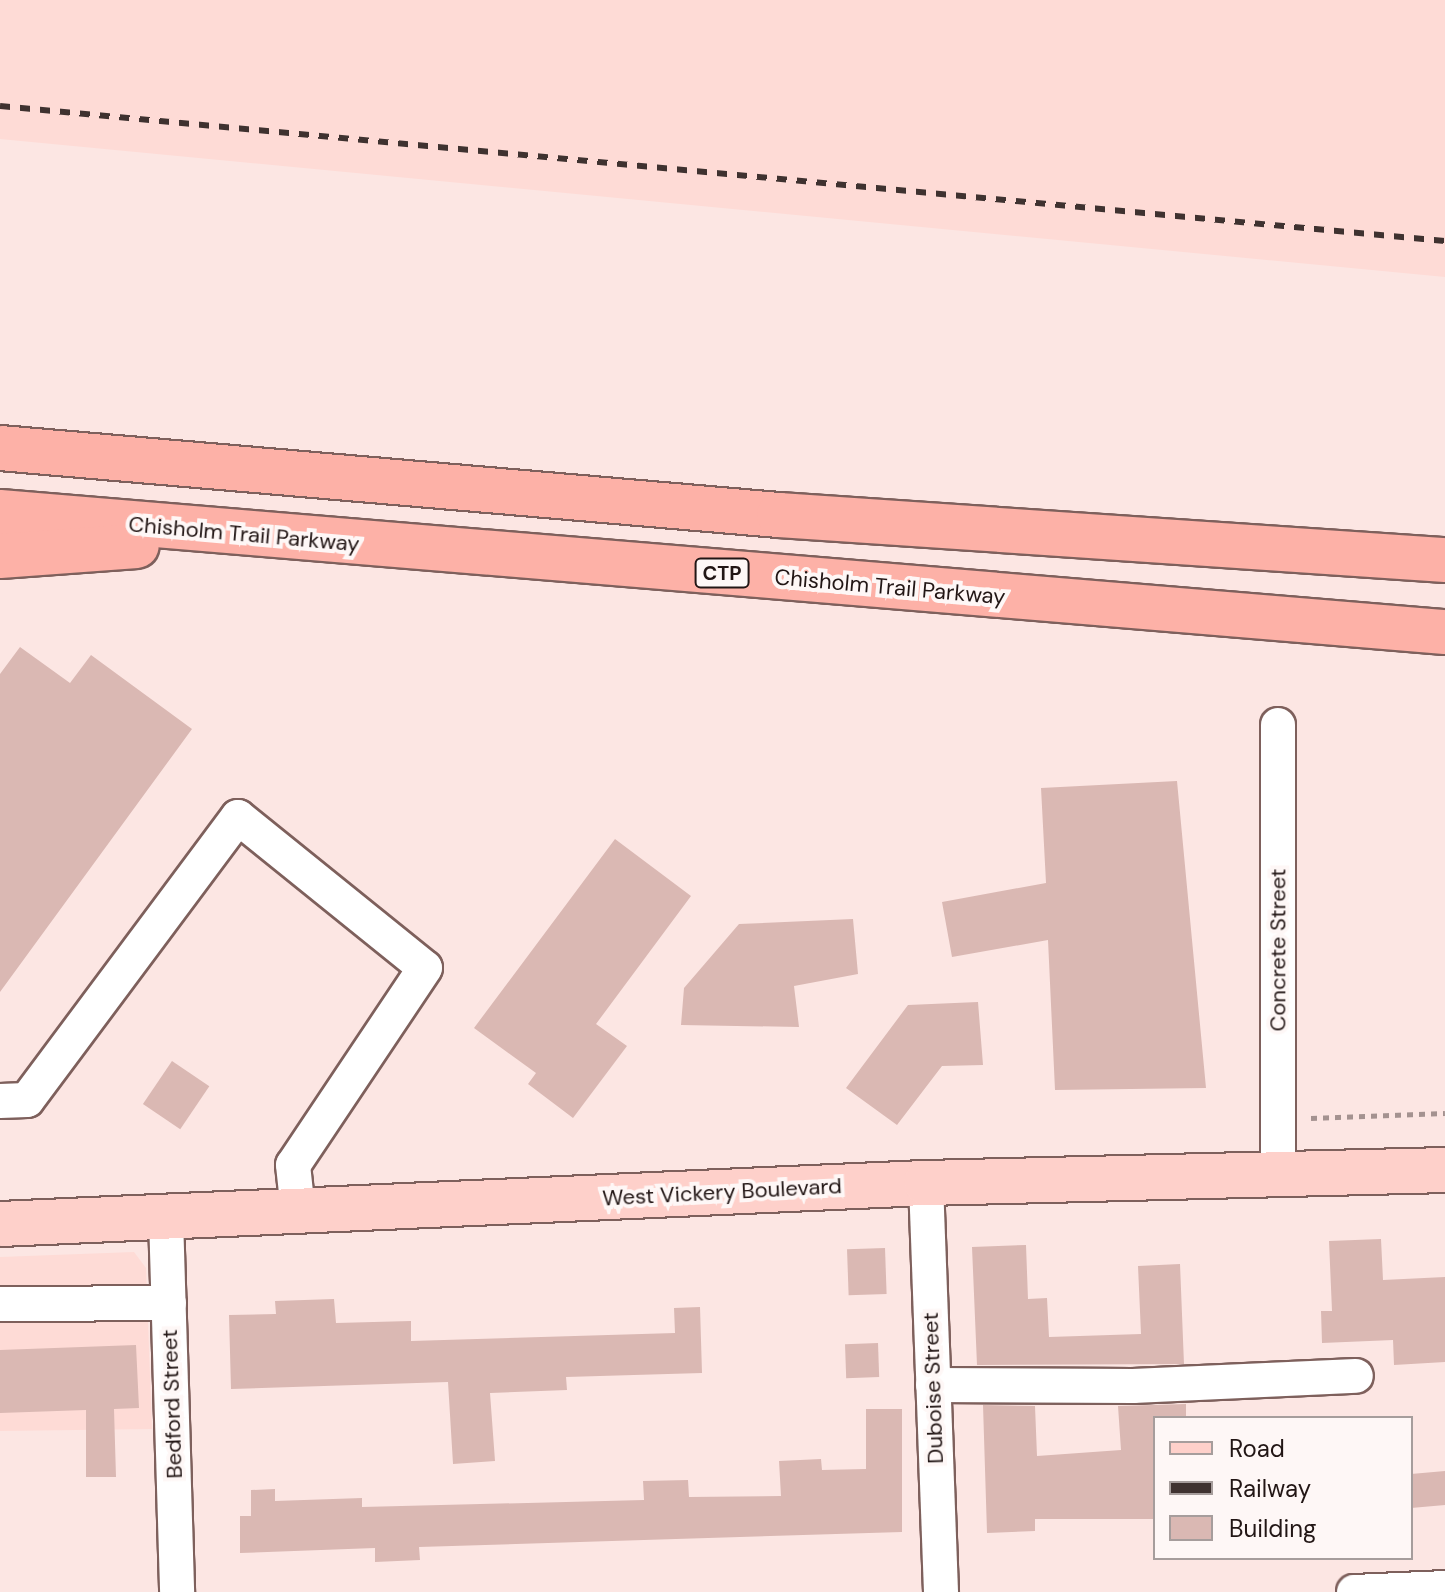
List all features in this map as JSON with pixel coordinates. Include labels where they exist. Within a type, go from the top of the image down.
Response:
[{"type":"highway","points":[[0,448],[885,523],[1445,560]]},
{"type":"highway","name":"Chisholm Trail Parkway","points":[[0,512],[253,537],[1445,632]]},
{"type":"highway","points":[[0,556],[253,537]]},
{"type":"main road","name":"West Vickery Boulevard","points":[[0,1224],[926,1183],[1445,1170]]},
{"type":"street","name":"Concrete Street","points":[[1278,725],[1278,1174]]},
{"type":"street","points":[[0,1101],[27,1100],[238,817],[425,968],[293,1165],[298,1211]]},
{"type":"street","name":"Duboise Street","points":[[926,1183],[941,1592]]},
{"type":"street","name":"Bedford Street","points":[[166,1217],[177,1592]]},
{"type":"street","points":[[0,1304],[169,1303]]},
{"type":"street","points":[[933,1385],[1133,1386],[1356,1376]]},
{"type":"street","points":[[1354,1592],[1445,1588]]},
{"type":"path","points":[[1311,1118],[1445,1113]]},
{"type":"shaded area","points":[[0,0],[1445,0],[1445,277],[0,139]]},
{"type":"shaded area","points":[[134,1252],[146,1268],[152,1429],[0,1431],[0,1257]]},
{"type":"building","points":[[20,647],[70,683],[91,655],[192,729],[0,992],[0,674]]},
{"type":"building","points":[[1177,781],[1206,1088],[1055,1090],[1048,940],[952,957],[942,902],[1046,883],[1041,788]]},
{"type":"building","points":[[615,839],[691,896],[596,1024],[627,1046],[573,1118],[528,1084],[536,1073],[474,1028]]},
{"type":"building","points":[[853,919],[858,974],[794,986],[799,1027],[681,1025],[684,988],[739,924]]},
{"type":"building","points":[[978,1002],[983,1065],[942,1066],[897,1125],[846,1088],[908,1005]]},
{"type":"building","points":[[172,1061],[209,1086],[180,1129],[143,1104]]},
{"type":"building","points":[[1381,1239],[1383,1280],[1445,1277],[1445,1362],[1394,1365],[1393,1340],[1322,1343],[1321,1311],[1332,1311],[1329,1241]]},
{"type":"building","points":[[1026,1245],[1028,1299],[1047,1298],[1049,1337],[1141,1334],[1138,1266],[1180,1264],[1184,1364],[977,1365],[972,1247]]},
{"type":"building","points":[[885,1248],[887,1294],[849,1295],[847,1249]]},
{"type":"building","points":[[334,1299],[336,1323],[411,1321],[411,1341],[675,1333],[674,1308],[700,1307],[702,1373],[566,1377],[567,1390],[490,1393],[495,1461],[453,1464],[448,1382],[231,1389],[229,1315],[276,1314],[275,1301]]},
{"type":"building","points":[[878,1343],[879,1377],[846,1378],[845,1344]]},
{"type":"building","points":[[136,1345],[139,1408],[114,1409],[116,1477],[86,1477],[86,1410],[0,1413],[0,1350]]},
{"type":"building","points":[[1186,1404],[1186,1416],[1153,1416],[1153,1519],[1035,1519],[1035,1531],[987,1533],[983,1405],[1035,1406],[1037,1456],[1121,1450],[1118,1406]]},
{"type":"building","points":[[866,1409],[902,1409],[902,1532],[419,1547],[420,1560],[375,1562],[375,1548],[240,1553],[240,1516],[251,1516],[251,1490],[275,1489],[275,1501],[362,1498],[362,1507],[644,1500],[643,1481],[688,1480],[689,1497],[781,1496],[779,1461],[821,1459],[822,1470],[866,1469]]},
{"type":"building","points":[[1445,1471],[1445,1505],[1413,1508],[1413,1474]]},
{"type":"railway","points":[[0,106],[1445,241]]}]
